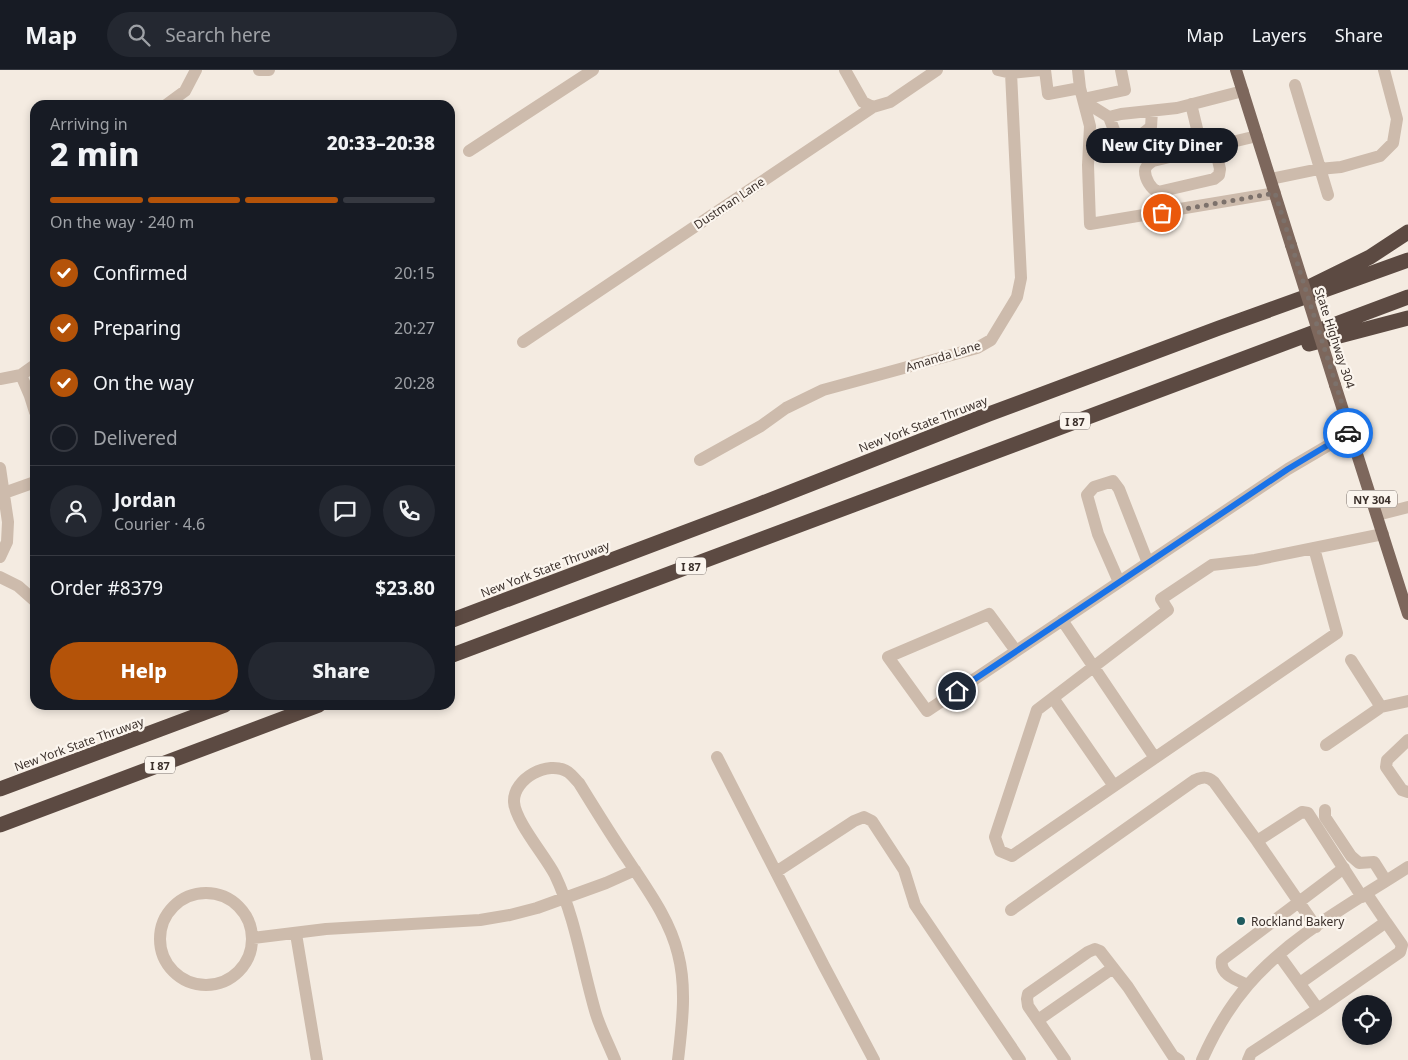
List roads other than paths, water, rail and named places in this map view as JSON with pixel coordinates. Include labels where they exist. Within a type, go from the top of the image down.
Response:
[{"type":"highway","points":[[1219,328],[1352,267],[1380,252],[1408,232]]},
{"type":"highway","name":"New York State Thruway","points":[[455,618],[760,504],[989,414],[1408,260]]},
{"type":"highway","name":"I 87","points":[[455,654],[1408,297]]},
{"type":"highway","points":[[1218,368],[1408,318]]},
{"type":"highway","name":"New York State Thruway","points":[[0,789],[212,710]]},
{"type":"highway","name":"I 87","points":[[0,825],[306,710]]},
{"type":"main road","name":"State Highway 304","points":[[1236,70],[1408,614]]},
{"type":"street","points":[[173,100],[185,91],[196,70]]},
{"type":"street","points":[[259,70],[269,70]]},
{"type":"street","points":[[469,151],[593,70]]},
{"type":"street","points":[[845,70],[863,102],[872,107]]},
{"type":"street","name":"Dustman Lane","points":[[523,342],[872,107],[890,102],[937,70]]},
{"type":"street","points":[[998,70],[1011,73],[1040,70]]},
{"type":"street","points":[[1045,70],[1048,94],[1083,99],[1126,90],[1121,70]]},
{"type":"street","points":[[1078,70],[1090,126],[1088,165],[1090,224],[1275,193]]},
{"type":"street","points":[[1271,178],[1319,168],[1341,167],[1380,156],[1393,143],[1398,119],[1384,70]]},
{"type":"street","name":"Amanda Lane","points":[[700,460],[761,426],[786,408],[822,390],[976,348],[991,340],[1017,297],[1021,278],[1011,73]]},
{"type":"street","points":[[1295,85],[1328,195]]},
{"type":"street","points":[[1109,117],[1177,108],[1243,91]]},
{"type":"street","points":[[1083,99],[1109,117],[1119,143],[1136,139],[1151,127],[1152,110]]},
{"type":"street","points":[[1191,104],[1199,137]]},
{"type":"street","points":[[1214,147],[1220,169],[1219,175],[1214,179],[1158,192],[1152,190],[1145,170],[1153,161],[1257,136]]},
{"type":"street","points":[[0,379],[21,375],[30,369]]},
{"type":"street","points":[[21,375],[30,396]]},
{"type":"street","points":[[1016,651],[989,614],[888,657],[927,711],[1288,469],[1351,432]]},
{"type":"street","points":[[0,468],[2,492],[8,522],[6,542],[0,557]]},
{"type":"street","points":[[1119,582],[1098,534],[1087,495],[1094,487],[1113,481],[1119,489],[1148,563]]},
{"type":"street","points":[[2,492],[30,484]]},
{"type":"street","points":[[1377,515],[1408,507]]},
{"type":"street","points":[[1314,548],[1337,633],[1012,856],[1000,850],[995,837],[1037,710],[1168,610],[1161,599],[1212,565],[1255,560],[1314,548],[1383,534]]},
{"type":"street","points":[[0,577],[18,586],[30,596]]},
{"type":"street","points":[[1062,620],[1155,758]]},
{"type":"street","points":[[1351,660],[1381,707]]},
{"type":"street","points":[[1054,698],[1114,786]]},
{"type":"street","points":[[1326,745],[1381,707],[1408,701]]},
{"type":"street","points":[[1408,740],[1387,760],[1386,767],[1402,790],[1408,792]]},
{"type":"street","points":[[717,757],[874,1060]]},
{"type":"street","points":[[615,1060],[597,1015],[573,920],[564,897],[554,874],[519,816],[514,803],[517,789],[537,771],[552,768],[567,772],[579,783],[635,870],[666,923],[678,954],[683,985],[678,1060]]},
{"type":"street","points":[[1011,910],[1195,780],[1208,777],[1214,782],[1257,841],[1316,927]]},
{"type":"street","points":[[1325,810],[1325,817],[1351,856],[1359,864],[1374,862],[1386,881]]},
{"type":"street","points":[[1250,1059],[1251,1053],[1400,952],[1402,945],[1344,868],[1308,813],[1302,812],[1257,841]]},
{"type":"street","points":[[776,872],[854,821],[864,817],[872,821],[904,870],[915,905],[1020,1060]]},
{"type":"street","points":[[1202,1060],[1221,1022],[1248,985],[1279,955],[1316,927],[1408,867]]},
{"type":"street","points":[[1248,985],[1232,978],[1223,971],[1221,966],[1222,960],[1344,868]]},
{"type":"street","points":[[253,938],[326,929],[480,920],[510,915],[537,908],[606,883],[635,870]]},
{"type":"street","points":[[200,893],[215,894],[229,898],[241,907],[249,920],[253,938],[252,949],[247,963],[237,974],[224,982],[209,986],[193,984],[179,977],[168,966],[161,951],[160,936],[164,920],[173,907],[186,898],[200,893]]},
{"type":"street","points":[[1300,983],[1386,922]]},
{"type":"street","points":[[296,934],[317,1060]]},
{"type":"street","points":[[1065,1060],[1028,1006],[1028,994],[1095,949],[1100,951],[1128,987],[1175,1059]]},
{"type":"street","points":[[1279,955],[1318,1009]]},
{"type":"street","points":[[1038,1020],[1113,968]]},
{"type":"place","name":"New City Diner","points":[[1162,213]]},
{"type":"place","name":"Rockland Bakery","points":[[1241,921]]}]
